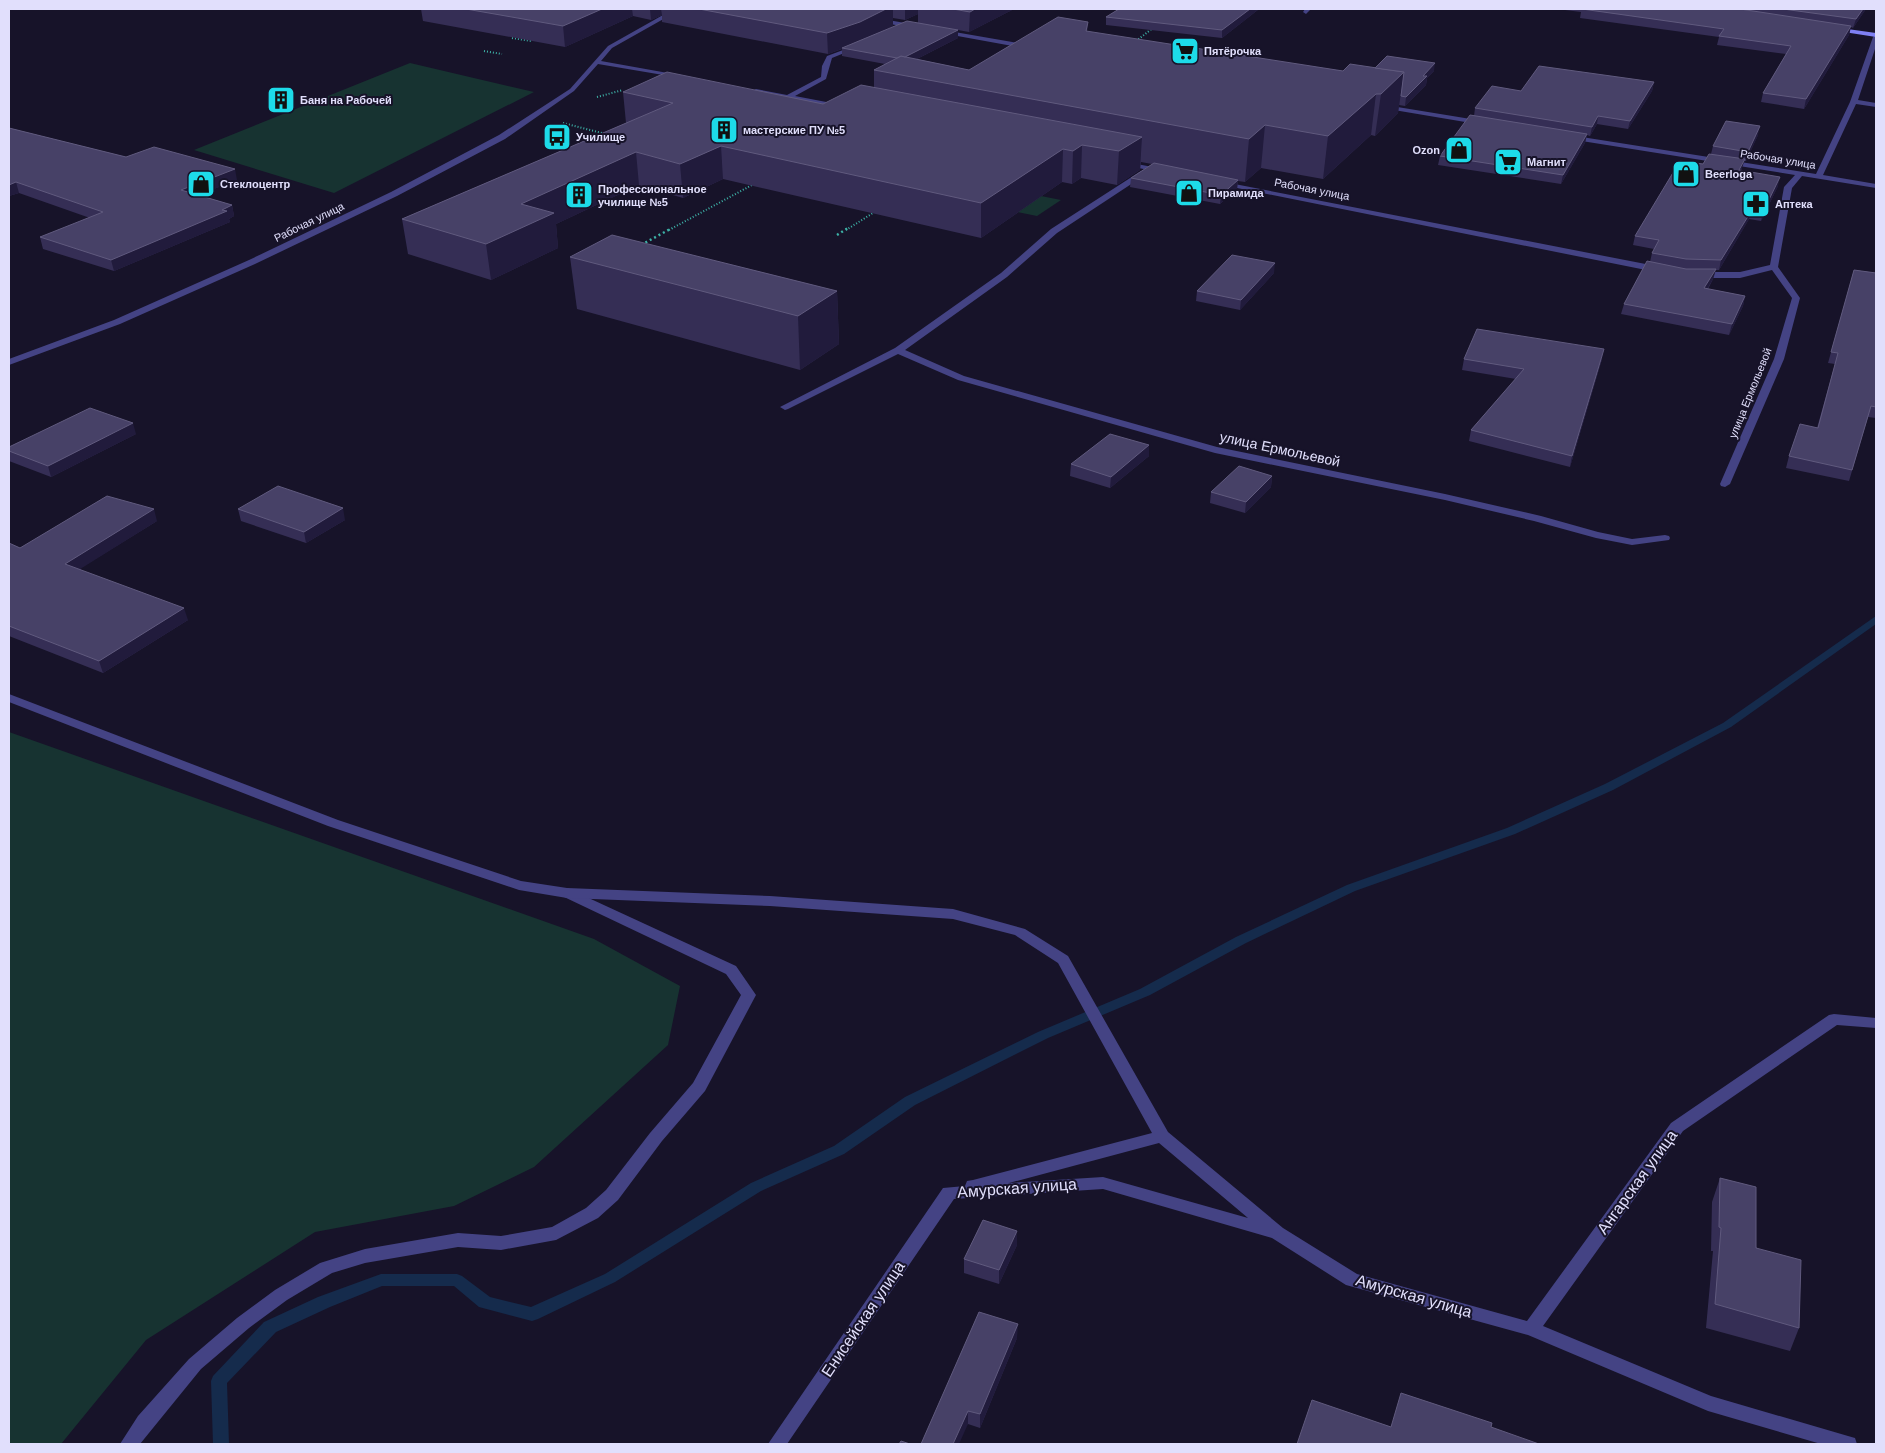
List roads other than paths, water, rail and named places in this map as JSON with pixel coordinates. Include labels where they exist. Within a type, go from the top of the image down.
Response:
[{"type":"street","name":"Рабочая улица","points":[[9,362],[116,322],[252,262],[394,194],[502,137],[533,118],[572,90],[610,47],[626,36],[683,9]]},
{"type":"street","points":[[871,18],[922,28]]},
{"type":"street","points":[[889,33],[914,21]]},
{"type":"street","points":[[1818,177],[1854,102],[1876,36],[1823,27]]},
{"type":"street","points":[[938,31],[1042,49]]},
{"type":"street","points":[[788,97],[824,78],[825,66],[829,57],[863,45]]},
{"type":"street","points":[[596,62],[683,78]]},
{"type":"street","points":[[750,90],[851,110]]},
{"type":"street","points":[[1854,102],[1876,105]]},
{"type":"street","points":[[1372,105],[1488,124]]},
{"type":"street","name":"Рабочая улица","points":[[1564,136],[1876,186]]},
{"type":"street","points":[[1112,161],[1168,172]]},
{"type":"street","points":[[785,407],[898,350],[1004,275],[1054,231],[1150,169]]},
{"type":"street","points":[[1684,274],[1740,275],[1774,267],[1788,187],[1800,174]]},
{"type":"street","name":"Рабочая улица","points":[[1212,181],[1675,272]]},
{"type":"street","name":"улица Ермольевой","points":[[1726,484],[1779,359],[1796,298],[1774,267]]},
{"type":"street","name":"улица Ермольевой","points":[[898,350],[961,378],[1215,450],[1445,497],[1537,518],[1596,536],[1632,542],[1665,538]]},
{"type":"street","points":[[9,698],[333,823],[519,885],[567,893],[770,901],[953,914],[1020,932],[1063,960],[1162,1136],[1278,1233]]},
{"type":"street","points":[[129,1444],[145,1422],[195,1364],[251,1317],[281,1295],[326,1268],[365,1256],[458,1240],[501,1243],[556,1233],[592,1213],[612,1196],[656,1137],[699,1087],[749,995],[731,970],[567,893]]},
{"type":"street","name":"Ангарская улица","points":[[1531,1329],[1677,1127],[1834,1019],[1876,1023]]},
{"type":"street","points":[[949,1193],[1162,1136]]},
{"type":"street","name":"Амурская улица","points":[[949,1193],[1103,1183],[1278,1233],[1352,1280],[1531,1329],[1708,1403],[1848,1444]]},
{"type":"street","name":"Енисейская улица","points":[[777,1444],[949,1193]]},
{"type":"waterway","points":[[221,1444],[219,1381],[270,1327],[324,1302],[381,1280],[457,1280],[485,1302],[532,1314],[610,1278],[756,1187],[839,1150],[910,1101],[1043,1035],[1145,992],[1241,940],[1351,888],[1511,831],[1609,787],[1727,725],[1876,619]]},
{"type":"place","name":"Пятёрочка","points":[[1185,51]]},
{"type":"place","name":"Баня на Рабочей","points":[[281,100]]},
{"type":"place","name":"мастерские ПУ №5","points":[[724,130]]},
{"type":"place","name":"Училище","points":[[557,137]]},
{"type":"place","name":"Ozon","points":[[1459,150]]},
{"type":"place","name":"Магнит","points":[[1508,162]]},
{"type":"place","name":"Beerloga","points":[[1686,174]]},
{"type":"place","name":"Стеклоцентр","points":[[201,184]]},
{"type":"place","name":"Пирамида","points":[[1189,193]]},
{"type":"place","name":"Профессиональное училище №5","points":[[579,195]]},
{"type":"place","name":"Аптека","points":[[1756,204]]}]
